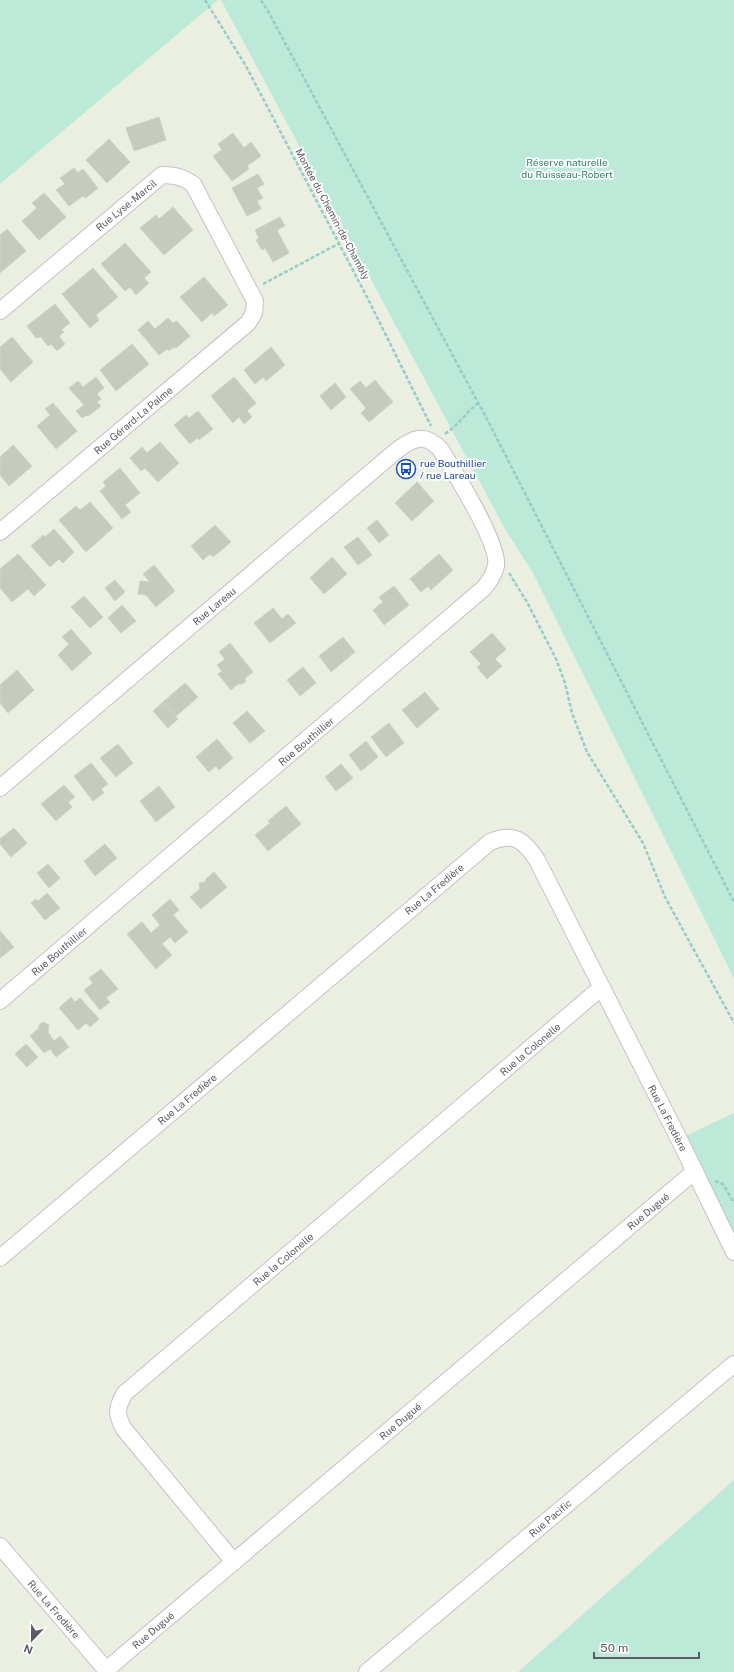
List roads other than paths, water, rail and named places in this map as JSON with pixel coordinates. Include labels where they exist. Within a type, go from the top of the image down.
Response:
[{"type":"street","name":"Rue Lyse-Marcil","points":[[0,311],[162,175],[175,175],[184,178],[193,184],[253,296]]},
{"type":"street","name":"Rue Gérard-La Palme","points":[[0,532],[248,323],[254,313],[253,296]]},
{"type":"street","name":"Rue Lareau","points":[[0,788],[396,451],[409,441],[416,439],[424,439],[434,442]]},
{"type":"street","name":"Rue Bouthillier","points":[[0,1001],[476,597],[488,582],[496,566],[496,552],[487,532],[448,461],[434,442]]},
{"type":"street","name":"Rue La Fredière","points":[[0,1258],[490,842],[502,837],[516,838],[528,847],[537,860],[695,1171],[734,1252]]},
{"type":"street","name":"Rue la Colonelle","points":[[234,1562],[124,1429],[118,1418],[118,1405],[125,1393],[602,987]]},
{"type":"street","name":"Rue Dugué","points":[[107,1671],[695,1171]]},
{"type":"street","name":"Rue Pacific","points":[[367,1672],[734,1364]]},
{"type":"street","name":"Rue La Fredière","points":[[0,1546],[107,1671]]},
{"type":"place","name":"rue Bouthillier / rue Lareau","points":[[406,469]]},
{"type":"park label","name":"Réserve naturelle du Ruisseau-Robert","points":[[567,168]]}]
